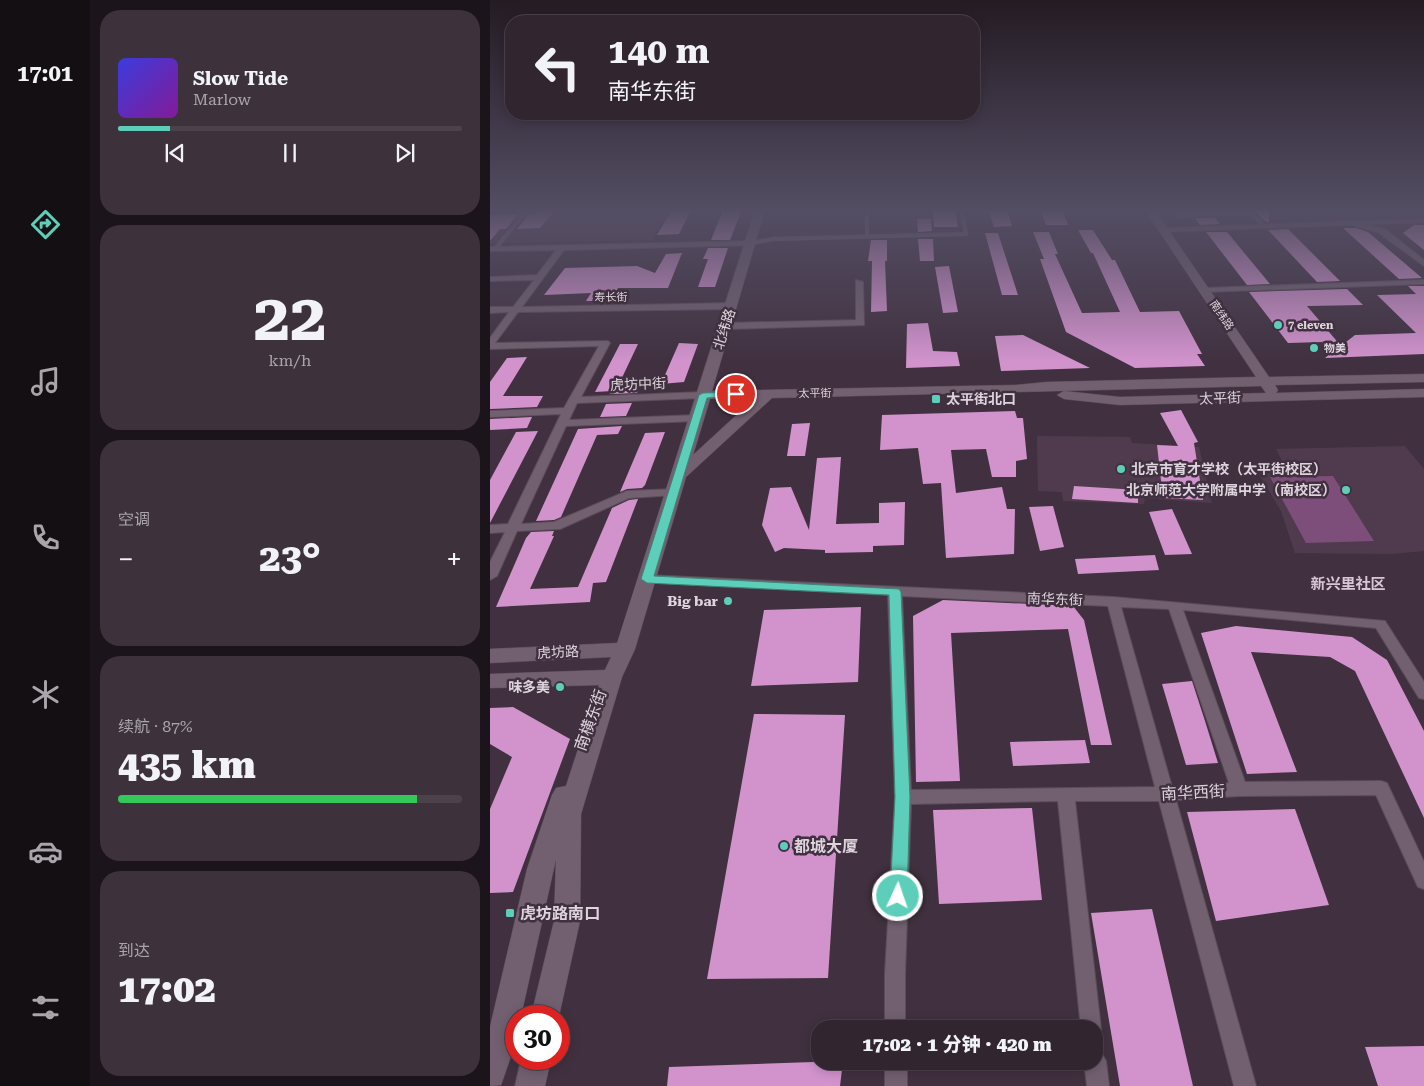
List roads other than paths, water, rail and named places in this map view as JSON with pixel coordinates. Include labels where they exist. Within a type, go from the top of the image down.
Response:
[{"type":"main road","name":"北纬路","points":[[612,677],[625,649],[746,261]]},
{"type":"main road","name":"南纬路","points":[[1185,261],[1276,397]]},
{"type":"main road","name":"太平街","points":[[703,395],[1424,378]]},
{"type":"main road","name":"太平街","points":[[1016,389],[1120,401],[1424,393]]},
{"type":"main road","points":[[680,474],[768,394]]},
{"type":"main road","name":"虎坊路","points":[[490,656],[625,649]]},
{"type":"main road","name":"虎坊路","points":[[490,682],[612,677]]},
{"type":"main road","name":"南横东街","points":[[548,1005],[567,922],[569,814],[612,677]]},
{"type":"main road","name":"南横东街","points":[[490,1074],[502,1042],[540,869],[600,685],[612,677]]},
{"type":"main road","points":[[530,1086],[534,1070]]},
{"type":"street","points":[[490,345],[552,261]]},
{"type":"street","points":[[490,279],[539,277]]},
{"type":"street","points":[[726,326],[861,323],[859,282]]},
{"type":"street","points":[[1205,290],[1424,282]]},
{"type":"street","name":"寿长街","points":[[490,310],[732,306]]},
{"type":"street","points":[[490,345],[605,343],[568,412],[490,576]]},
{"type":"street","name":"虎坊中街","points":[[574,400],[703,395]]},
{"type":"street","points":[[490,414],[568,412]]},
{"type":"street","points":[[563,423],[698,418]]},
{"type":"street","points":[[490,529],[556,526],[627,494],[675,492]]},
{"type":"street","name":"南华东街","points":[[647,579],[1174,604],[1380,624],[1424,694]]},
{"type":"street","points":[[895,592],[903,797],[895,974],[895,1020]]},
{"type":"street","points":[[1113,601],[1245,1086]]},
{"type":"street","points":[[1174,604],[1239,789]]},
{"type":"street","name":"南华西街","points":[[903,797],[1166,794],[1239,789],[1381,788],[1424,881]]},
{"type":"street","points":[[1066,794],[1090,1020]]},
{"type":"street","points":[[896,1070],[896,1086]]},
{"type":"street","points":[[1096,1070],[1098,1086]]},
{"type":"place","name":"7 eleven","points":[[1278,325]]},
{"type":"place","name":"物美","points":[[1314,348]]},
{"type":"place","name":"太平街北口","points":[[936,399]]},
{"type":"place","name":"北京市育才学校（太平街校区）","points":[[1121,469]]},
{"type":"place","name":"北京师范大学附属中学（南校区）","points":[[1346,490]]},
{"type":"place","name":"Big bar","points":[[728,601]]},
{"type":"place","name":"味多美","points":[[560,687]]},
{"type":"place","name":"都城大厦","points":[[784,846]]},
{"type":"place","name":"虎坊路南口","points":[[510,913]]},
{"type":"district","name":"新兴里社区","points":[[1348,584]]}]
